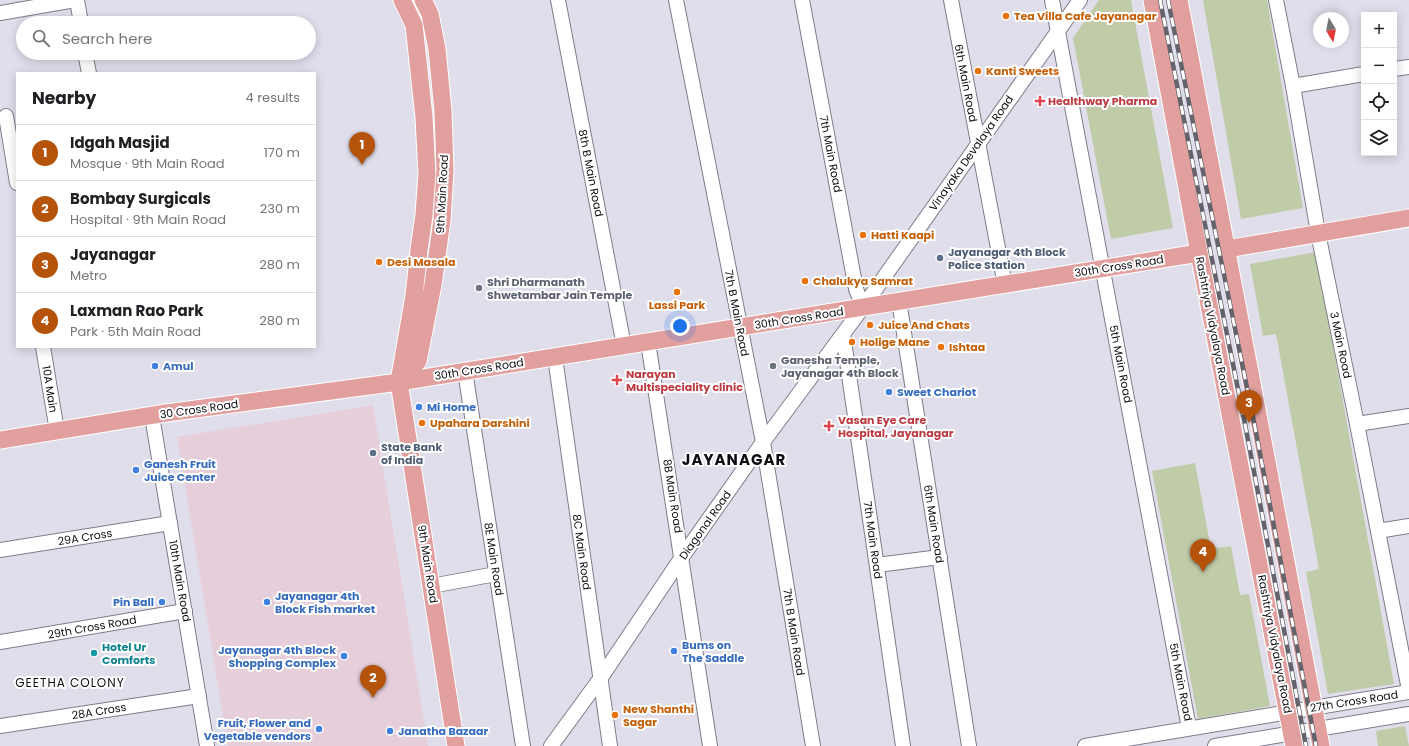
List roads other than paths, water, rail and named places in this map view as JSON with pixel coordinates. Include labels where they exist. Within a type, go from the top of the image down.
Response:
[{"type":"main road","name":"9th Main Road","points":[[402,0],[414,25],[424,117],[427,174],[424,215],[414,296],[399,382],[456,746]]},
{"type":"main road","name":"9th Main Road","points":[[399,382],[418,361],[433,285],[442,220],[445,171],[443,111],[437,49],[430,14],[423,0]]},
{"type":"main road","name":"Rashtriya Vidyalaya Road","points":[[1152,0],[1199,253],[1293,739]]},
{"type":"main road","points":[[1180,0],[1321,746]]},
{"type":"main road","points":[[1227,249],[1409,218]]},
{"type":"main road","name":"30th Cross Road","points":[[399,382],[1199,253]]},
{"type":"main road","name":"30 Cross Road","points":[[0,440],[152,416],[399,382]]},
{"type":"street","points":[[0,13],[76,0],[79,16]]},
{"type":"street","name":"8th B Main Road","points":[[558,0],[624,346]]},
{"type":"street","name":"7th B Main Road","points":[[676,0],[762,442],[813,746]]},
{"type":"street","name":"7th Main Road","points":[[802,0],[856,289],[863,307]]},
{"type":"street","name":"6th Main Road","points":[[951,0],[1005,284]]},
{"type":"street","name":"5th Main Road","points":[[1052,0],[1189,728]]},
{"type":"street","name":"Vinayaka Devalaya Road","points":[[863,307],[1080,0]]},
{"type":"street","name":"3 Main Road","points":[[1276,0],[1293,86],[1318,234],[1409,691]]},
{"type":"street","points":[[87,60],[89,72]]},
{"type":"street","points":[[1397,69],[1409,67]]},
{"type":"street","points":[[1293,86],[1361,75]]},
{"type":"street","points":[[8,116],[16,176]]},
{"type":"street","name":"6th Main Road","points":[[899,302],[969,746]]},
{"type":"street","name":"Diagonal Road","points":[[552,746],[762,442],[863,307]]},
{"type":"street","name":"7th Main Road","points":[[843,334],[903,746]]},
{"type":"street","name":"8B Main Road","points":[[648,342],[710,746]]},
{"type":"street","name":"10A Main","points":[[43,348],[57,431]]},
{"type":"street","name":"8C Main Road","points":[[555,357],[610,746]]},
{"type":"street","name":"8E Main Road","points":[[465,372],[523,746]]},
{"type":"street","name":"10th Main Road","points":[[152,416],[207,746]]},
{"type":"street","points":[[1357,424],[1409,416]]},
{"type":"street","name":"29A Cross","points":[[0,550],[170,524]]},
{"type":"street","points":[[1378,531],[1409,526]]},
{"type":"street","points":[[877,565],[940,557]]},
{"type":"street","points":[[431,586],[496,574]]},
{"type":"street","name":"29th Cross Road","points":[[0,642],[185,611]]},
{"type":"street","name":"27th Cross Road","points":[[1085,746],[1409,691]]},
{"type":"street","name":"28A Cross","points":[[0,726],[199,696]]},
{"type":"street","name":"27th Cross Road","points":[[1215,746],[1293,739],[1318,729],[1409,714]]},
{"type":"railway","points":[[1160,0],[1245,424],[1306,746]]},
{"type":"railway","points":[[1168,0],[1254,422],[1316,746]]},
{"type":"place","name":"Tea Villa Cafe Jayanagar","points":[[1006,16]]},
{"type":"place","name":"Kanti Sweets","points":[[978,71]]},
{"type":"place","name":"Healthway Pharma","points":[[1040,101]]},
{"type":"place","name":"Idgah Masjid","points":[[362,165]]},
{"type":"place","name":"Hatti Kaapi","points":[[863,235]]},
{"type":"place","name":"Jayanagar 4th Block Police Station","points":[[940,258]]},
{"type":"place","name":"Desi Masala","points":[[379,262]]},
{"type":"place","name":"Chalukya Samrat","points":[[805,281]]},
{"type":"place","name":"Shri Dharmanath Shwetambar Jain Temple","points":[[479,288]]},
{"type":"place","name":"Lassi Park","points":[[677,292]]},
{"type":"place","name":"Juice And Chats","points":[[870,325]]},
{"type":"place","name":"Holige Mane","points":[[852,342]]},
{"type":"place","name":"Ishtaa","points":[[941,347]]},
{"type":"place","name":"Amul","points":[[155,366]]},
{"type":"place","name":"Ganesha Temple, Jayanagar 4th Block","points":[[773,366]]},
{"type":"place","name":"Narayan Multispeciality clinic","points":[[617,380]]},
{"type":"place","name":"Sweet Chariot","points":[[889,392]]},
{"type":"place","name":"Mi Home","points":[[419,407]]},
{"type":"place","name":"Upahara Darshini","points":[[422,423]]},
{"type":"place","name":"Jayanagar","points":[[1249,423]]},
{"type":"place","name":"Vasan Eye Care Hospital, Jayanagar","points":[[829,426]]},
{"type":"place","name":"State Bank of India","points":[[373,453]]},
{"type":"place","name":"Ganesh Fruit Juice Center","points":[[136,470]]},
{"type":"place","name":"Laxman Rao Park","points":[[1203,572]]},
{"type":"place","name":"Pin Ball","points":[[162,602]]},
{"type":"place","name":"Jayanagar 4th Block Fish market","points":[[267,602]]},
{"type":"place","name":"Bums on The Saddle","points":[[674,651]]},
{"type":"place","name":"Hotel Ur Comforts","points":[[94,653]]},
{"type":"place","name":"Jayanagar 4th Block Shopping Complex","points":[[344,656]]},
{"type":"place","name":"Bombay Surgicals","points":[[373,698]]},
{"type":"place","name":"New Shanthi Sagar","points":[[615,715]]},
{"type":"place","name":"Fruit, Flower and Vegetable vendors","points":[[319,729]]},
{"type":"place","name":"Janatha Bazaar","points":[[390,731]]},
{"type":"district","name":"JAYANAGAR","points":[[734,460]]},
{"type":"district","name":"GEETHA COLONY","points":[[70,683]]}]
